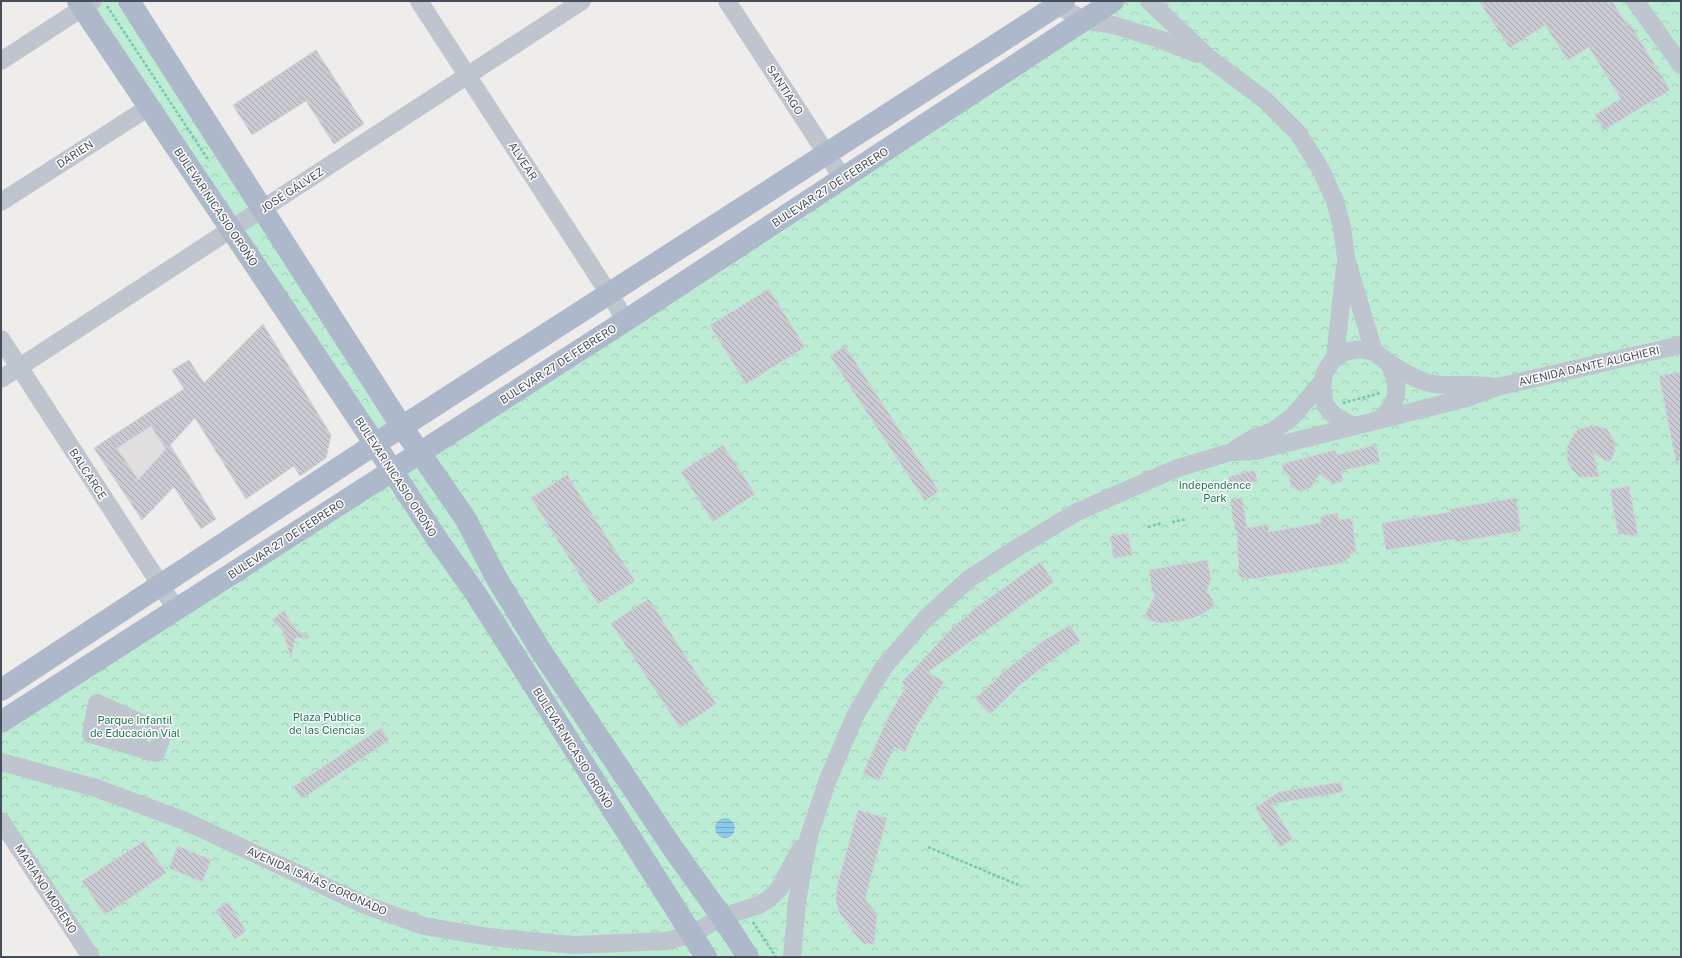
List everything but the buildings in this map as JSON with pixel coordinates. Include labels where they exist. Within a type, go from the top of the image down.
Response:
[{"type":"main road","points":[[129,1],[402,427],[465,518],[497,579],[541,651],[674,850],[722,917],[748,957]]},
{"type":"main road","name":"BULEVAR 27 DE FEBRERO","points":[[1,722],[625,321],[1113,1]]},
{"type":"main road","points":[[1,690],[375,444],[826,154],[1058,2]]},
{"type":"main road","name":"BULEVAR NICASIO OROÑO","points":[[85,3],[149,107],[484,607],[706,957]]},
{"type":"street","name":"ALVEAR","points":[[419,1],[625,321]]},
{"type":"street","name":"JOSÉ GÁLVEZ","points":[[1,378],[582,1]]},
{"type":"street","name":"SANTIAGO","points":[[727,1],[843,179]]},
{"type":"street","points":[[792,957],[797,902],[809,836],[827,782],[855,716],[883,668],[926,618],[970,578],[1077,512],[1175,469],[1231,452],[1254,451],[1379,420],[1387,413],[1396,397],[1396,378],[1381,357],[1346,258],[1342,227],[1335,201],[1320,168],[1298,133],[1265,100],[1208,58],[1149,1]]},
{"type":"street","points":[[1635,1],[1681,65]]},
{"type":"street","points":[[1058,2],[1084,20],[1128,29],[1208,58]]},
{"type":"street","points":[[1,61],[85,3]]},
{"type":"street","name":"DARIEN","points":[[1,202],[149,107]]},
{"type":"street","points":[[1335,358],[1346,258]]},
{"type":"street","name":"BALCARCE","points":[[1,339],[176,609]]},
{"type":"street","name":"AVENIDA DANTE ALIGHIERI","points":[[1379,420],[1467,398],[1497,387],[1681,345]]},
{"type":"street","points":[[1354,426],[1336,418],[1324,402],[1322,383],[1326,369],[1335,358],[1347,351],[1360,349],[1381,357]]},
{"type":"street","name":"AVENIDA DANTE ALIGHIERI","points":[[1381,357],[1426,382],[1443,386],[1462,384],[1497,387]]},
{"type":"street","points":[[1231,452],[1252,439],[1274,431],[1293,416],[1322,383]]},
{"type":"street","points":[[112,728],[96,702],[112,728],[152,739],[112,728]]},
{"type":"street","name":"AVENIDA ISAÍAS CORONADO","points":[[1,762],[96,788],[185,821],[365,905],[424,926],[489,937],[574,945],[642,949],[692,934]]},
{"type":"street","name":"MARIANO MORENO","points":[[1,821],[91,957]]},
{"type":"street","points":[[692,934],[722,917],[758,905],[770,898],[779,889],[809,836]]},
{"type":"path","points":[[1338,404],[1386,392]]},
{"type":"path","points":[[1172,522],[1187,519]]},
{"type":"path","points":[[1148,527],[1162,523]]},
{"type":"path","points":[[928,847],[1021,886]]},
{"type":"path","points":[[750,916],[776,957]]},
{"type":"shaded area","points":[[184,389],[188,407],[195,418],[171,445],[216,519],[201,529],[174,487],[142,520],[94,448]]},
{"type":"green space","points":[[78,1],[129,1],[402,427],[375,444]]},
{"type":"green space","name":"Independence Park","points":[[1113,1],[1681,1],[1681,957],[91,957],[1,821],[1,722]]},
{"type":"green space","points":[[192,118],[243,198],[242,203],[235,208],[230,208],[178,127]]},
{"type":"green space","points":[[260,233],[266,234],[373,402],[367,408],[361,408],[252,243],[254,237]]},
{"type":"water","points":[[725,818],[732,821],[735,828],[732,835],[725,838],[718,835],[715,828],[718,821]]},
{"type":"park label","name":"Plaza Pública de las Ciencias","points":[[327,723]]},
{"type":"park label","name":"Parque Infantil de Educación Vial","points":[[135,726]]}]
